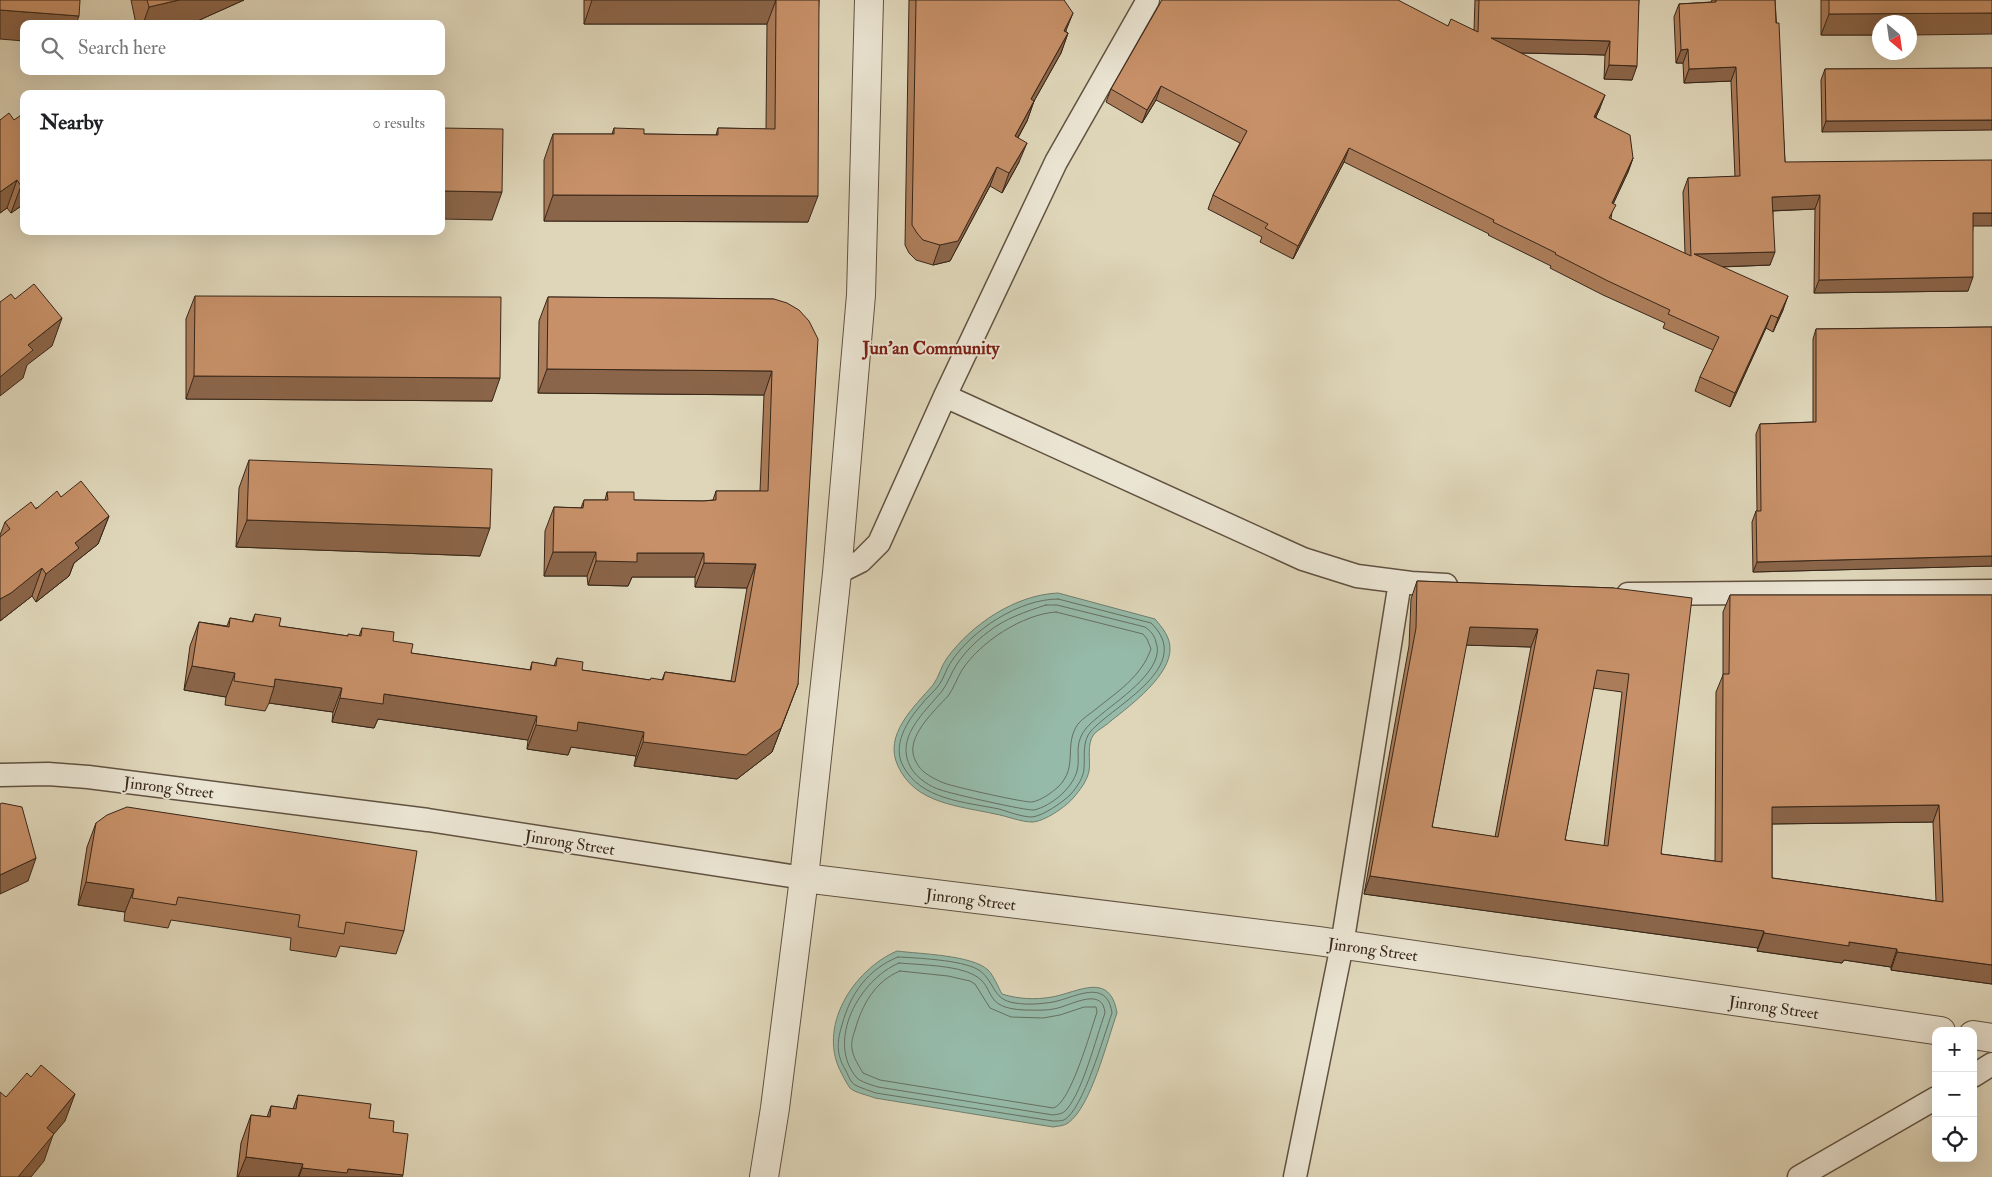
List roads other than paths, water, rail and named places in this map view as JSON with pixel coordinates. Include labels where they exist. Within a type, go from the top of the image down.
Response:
[{"type":"street","points":[[764,1177],[775,1108],[804,878],[837,573],[862,296],[869,0]]},
{"type":"street","points":[[837,573],[861,562],[879,543],[945,396],[1056,162],[1148,0]]},
{"type":"street","points":[[945,396],[1303,559],[1357,576],[1400,582],[1470,586]]},
{"type":"street","points":[[1295,1177],[1342,945],[1400,582]]},
{"type":"street","points":[[1606,593],[1810,593],[1992,590]]},
{"type":"street","name":"Jinrong Street","points":[[0,775],[48,774],[88,777],[416,818],[804,878],[1342,945],[1932,1030]]},
{"type":"street","points":[[1977,1036],[1992,1038]]},
{"type":"street","points":[[1977,1073],[1992,1064]]},
{"type":"street","points":[[1799,1177],[1932,1100]]},
{"type":"water","points":[[1058,593],[1155,619],[1165,632],[1170,644],[1169,658],[1157,679],[1139,698],[1094,734],[1089,748],[1089,771],[1081,788],[1071,801],[1061,809],[1043,819],[1032,822],[953,805],[927,796],[915,788],[906,779],[898,766],[894,755],[894,743],[903,722],[933,685],[947,658],[982,623],[1011,605],[1026,599]]},
{"type":"water","points":[[897,951],[932,954],[970,961],[990,972],[1002,994],[1014,997],[1027,999],[1046,998],[1092,987],[1108,992],[1117,1013],[1091,1089],[1076,1115],[1066,1124],[1053,1127],[875,1098],[852,1090],[842,1074],[835,1056],[833,1038],[836,1020],[843,1002],[853,986],[881,960]]},
{"type":"district","name":"Jun'an Community","points":[[931,348]]}]
